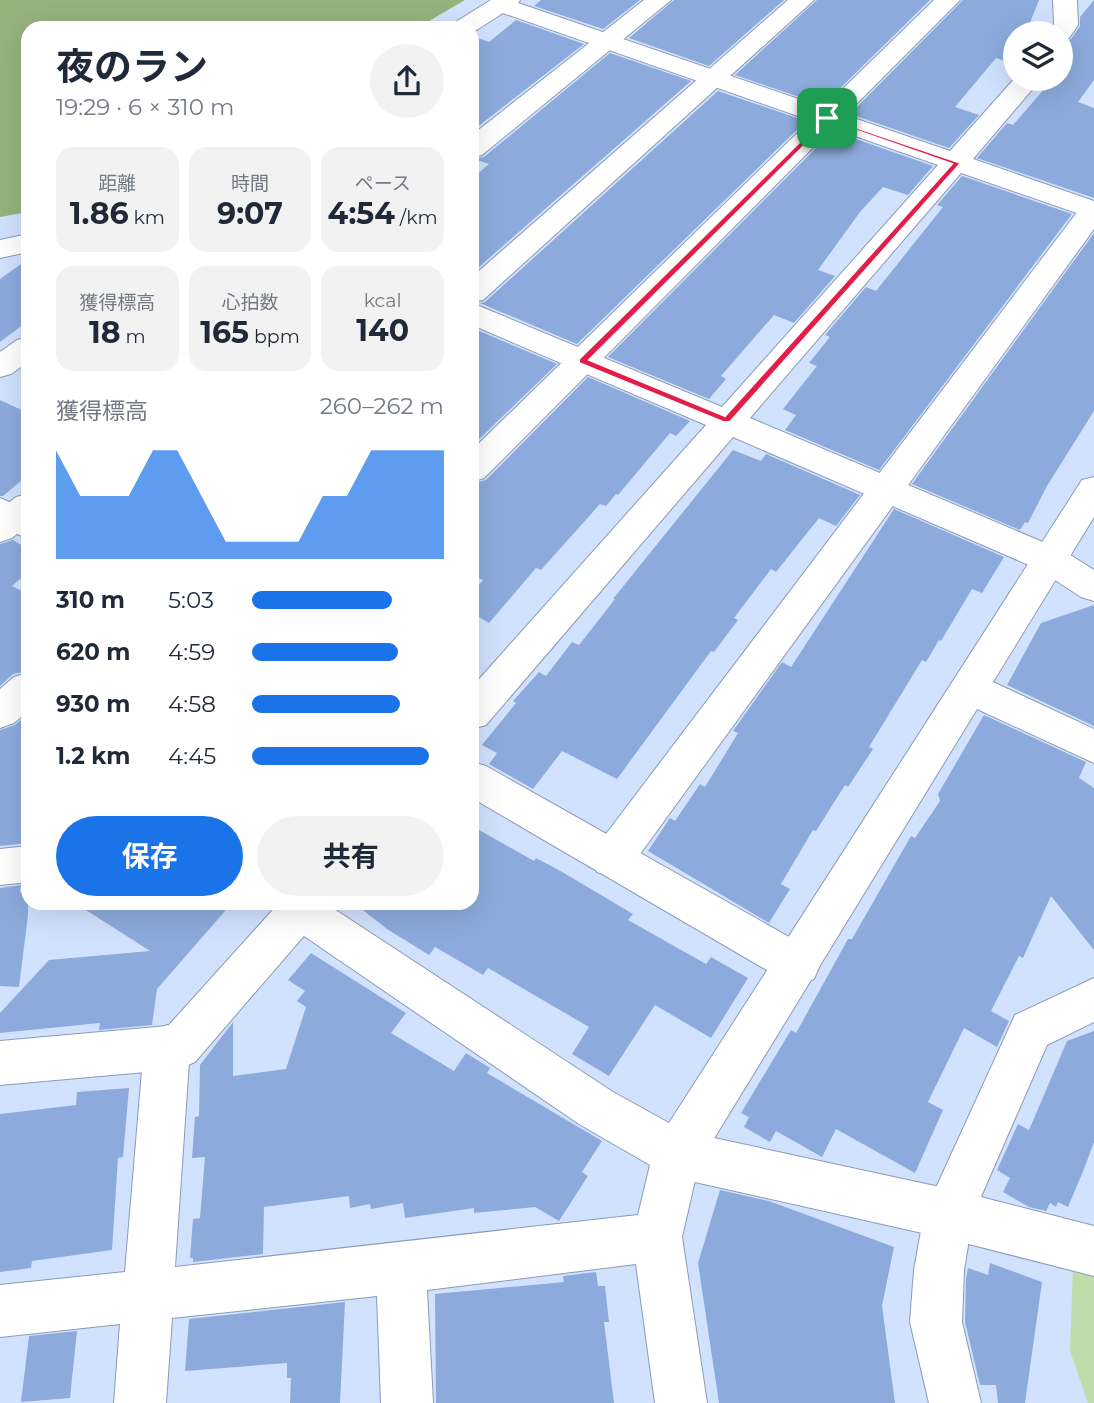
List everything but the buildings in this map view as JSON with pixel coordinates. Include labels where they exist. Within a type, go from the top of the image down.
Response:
[{"type":"street","points":[[479,143],[659,0]]},
{"type":"street","points":[[479,287],[803,0]]},
{"type":"street","points":[[479,463],[948,0]]},
{"type":"street","points":[[1066,0],[1066,21]]},
{"type":"street","points":[[475,21],[505,3],[714,79],[1094,210],[612,859]]},
{"type":"street","points":[[479,706],[1018,91]]},
{"type":"street","points":[[0,249],[21,244]]},
{"type":"street","points":[[479,316],[1051,560],[1093,586]]},
{"type":"street","points":[[0,367],[21,352]]},
{"type":"street","points":[[681,1403],[657,1237],[677,1154],[798,965],[968,687],[1094,489]]},
{"type":"street","points":[[968,687],[1094,747]]},
{"type":"street","points":[[0,712],[21,694]]},
{"type":"street","points":[[479,782],[798,965]]},
{"type":"street","points":[[0,867],[21,865]]},
{"type":"street","points":[[0,1063],[179,1047],[299,910]]},
{"type":"street","points":[[309,910],[596,1108],[677,1154],[948,1214],[1094,1251]]},
{"type":"street","points":[[955,1403],[936,1322],[939,1270],[948,1214],[1031,1030],[1094,999]]},
{"type":"street","points":[[140,1403],[146,1294],[167,1047]]},
{"type":"street","points":[[0,1311],[401,1268],[657,1237]]},
{"type":"street","points":[[401,1268],[407,1403]]},
{"type":"green space","points":[[0,0],[465,0],[429,21],[21,21],[21,213],[0,217]]},
{"type":"green space","points":[[1073,1266],[1094,1272],[1094,1403],[1088,1403],[1070,1351]]},
{"type":"route","points":[[827,118],[957,163],[727,420],[583,361],[827,118]]}]
